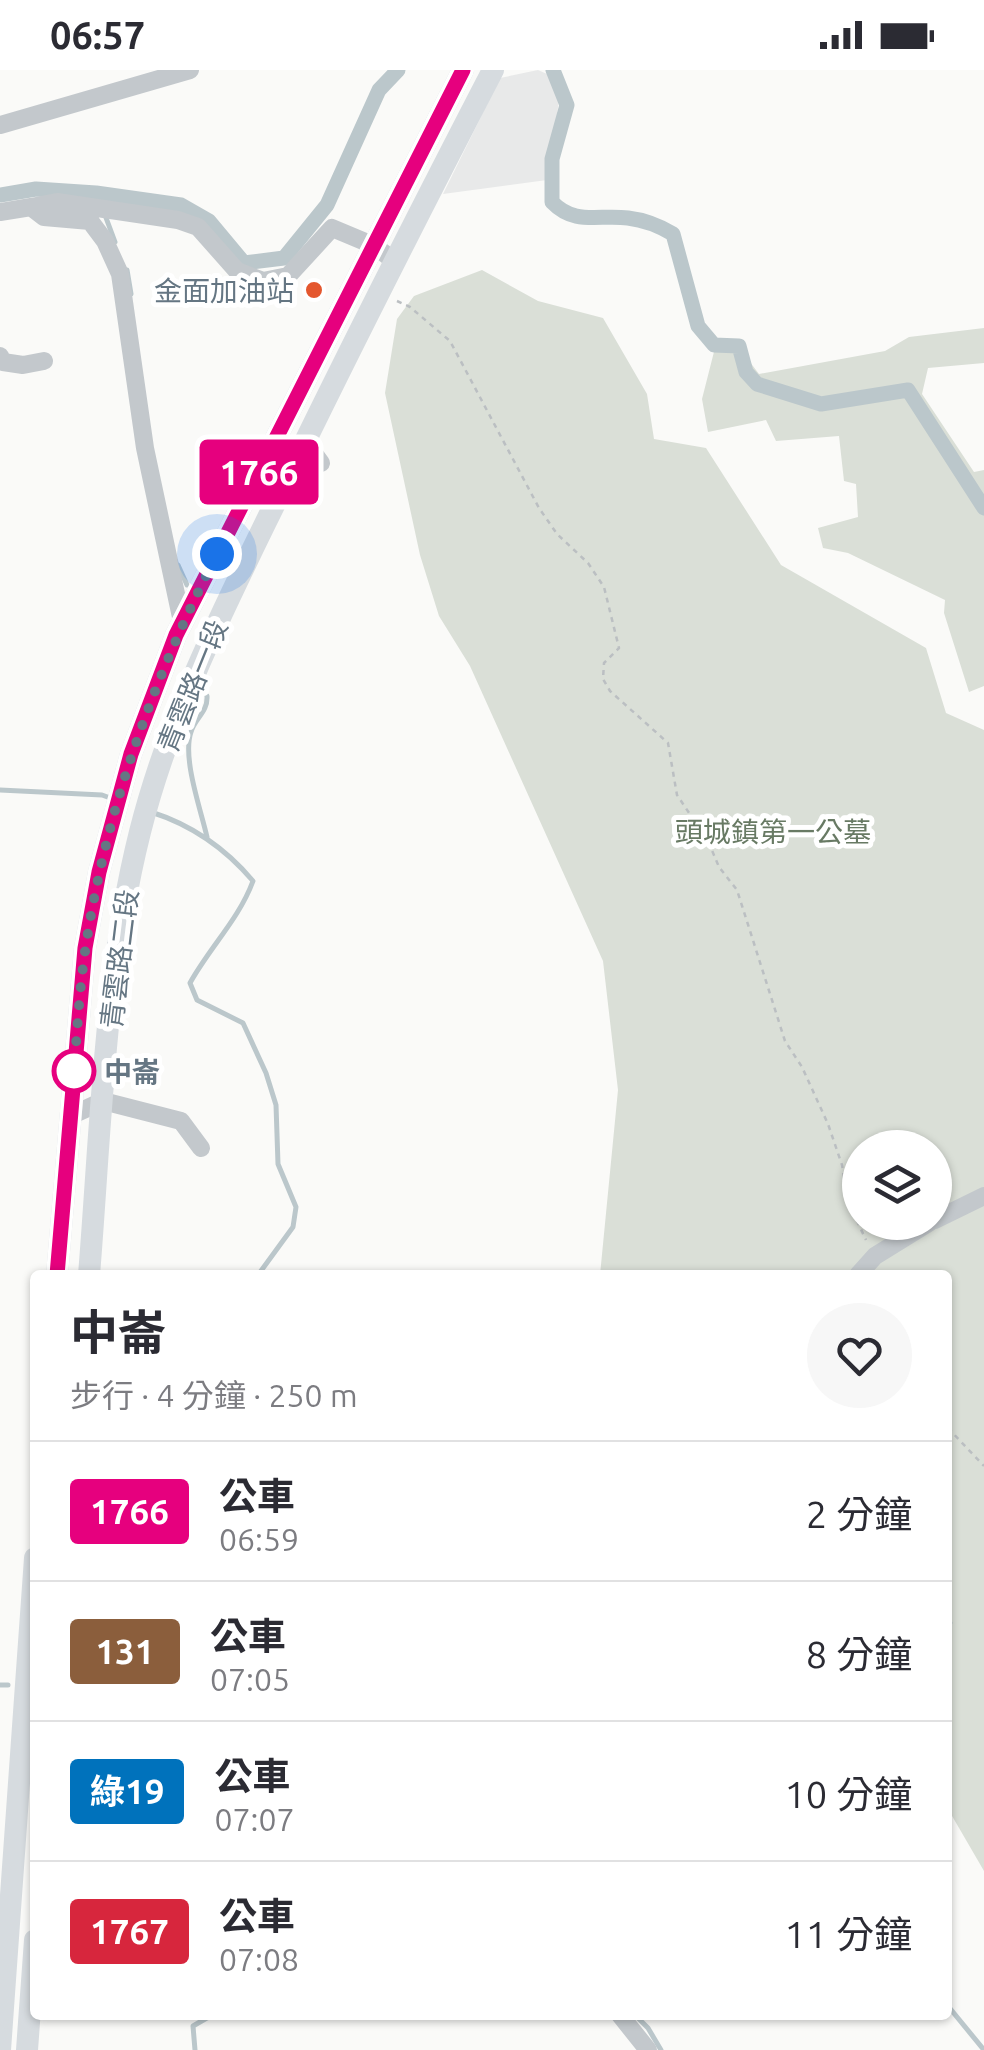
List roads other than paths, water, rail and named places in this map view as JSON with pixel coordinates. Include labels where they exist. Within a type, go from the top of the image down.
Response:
[{"type":"main road","name":"青雲路一段","points":[[131,754],[182,622],[463,70]]},
{"type":"main road","name":"青雲路一段","points":[[160,766],[212,632],[378,292],[493,70]]},
{"type":"main road","name":"青雲路二段","points":[[57,1270],[85,948],[112,817],[131,754]]},
{"type":"main road","name":"青雲路二段","points":[[90,1270],[119,939],[142,826],[160,766]]},
{"type":"main road","points":[[0,2050],[28,1765],[30,1706]]},
{"type":"main road","points":[[3,2000],[30,2002],[27,2050]]},
{"type":"lane","points":[[0,124],[190,70]]},
{"type":"lane","points":[[0,212],[58,202],[178,220],[198,227],[237,271],[263,281],[288,276],[332,228],[374,246],[394,261]]},
{"type":"lane","points":[[32,207],[44,218],[90,221],[105,241],[120,274],[145,448],[182,622]]},
{"type":"lane","points":[[0,356],[3,362],[22,366],[44,361]]},
{"type":"lane","points":[[305,441],[321,462]]},
{"type":"lane","points":[[70,1116],[103,1100],[181,1121],[201,1148]]},
{"type":"lane","points":[[952,1211],[984,1196]]},
{"type":"lane","points":[[862,1270],[874,1256],[901,1240]]},
{"type":"lane","points":[[624,2020],[648,2050]]},
{"type":"waterway","points":[[0,195],[36,189],[181,205],[209,221],[244,263],[284,258],[327,205],[379,90],[398,70]]},
{"type":"waterway","points":[[553,70],[567,105],[552,159],[552,202],[579,217],[634,219],[673,234],[698,326],[714,345],[739,346],[746,372],[757,384],[821,404],[908,390],[984,508]]},
{"type":"waterway","points":[[96,193],[101,203]]},
{"type":"waterway","points":[[105,215],[115,242]]},
{"type":"waterway","points":[[127,270],[131,294]]},
{"type":"waterway","points":[[178,565],[187,585]]},
{"type":"waterway","points":[[207,696],[193,727],[189,756],[207,837]]},
{"type":"waterway","points":[[0,790],[102,795],[113,799]]},
{"type":"waterway","points":[[151,812],[207,839],[253,881],[240,908],[190,983],[197,1000],[243,1023],[276,1105],[278,1164],[296,1207],[293,1227],[262,1270]]},
{"type":"waterway","points":[[0,1685],[8,1685]]},
{"type":"waterway","points":[[952,2011],[984,2050]]},
{"type":"waterway","points":[[195,2050],[193,2026],[203,2020]]},
{"type":"waterway","points":[[640,2020],[661,2050]]},
{"type":"place","name":"金面加油站","points":[[314,290]]},
{"type":"place","name":"中崙","points":[[74,1071]]},
{"type":"park label","name":"頭城鎮第一公墓","points":[[773,831]]}]
